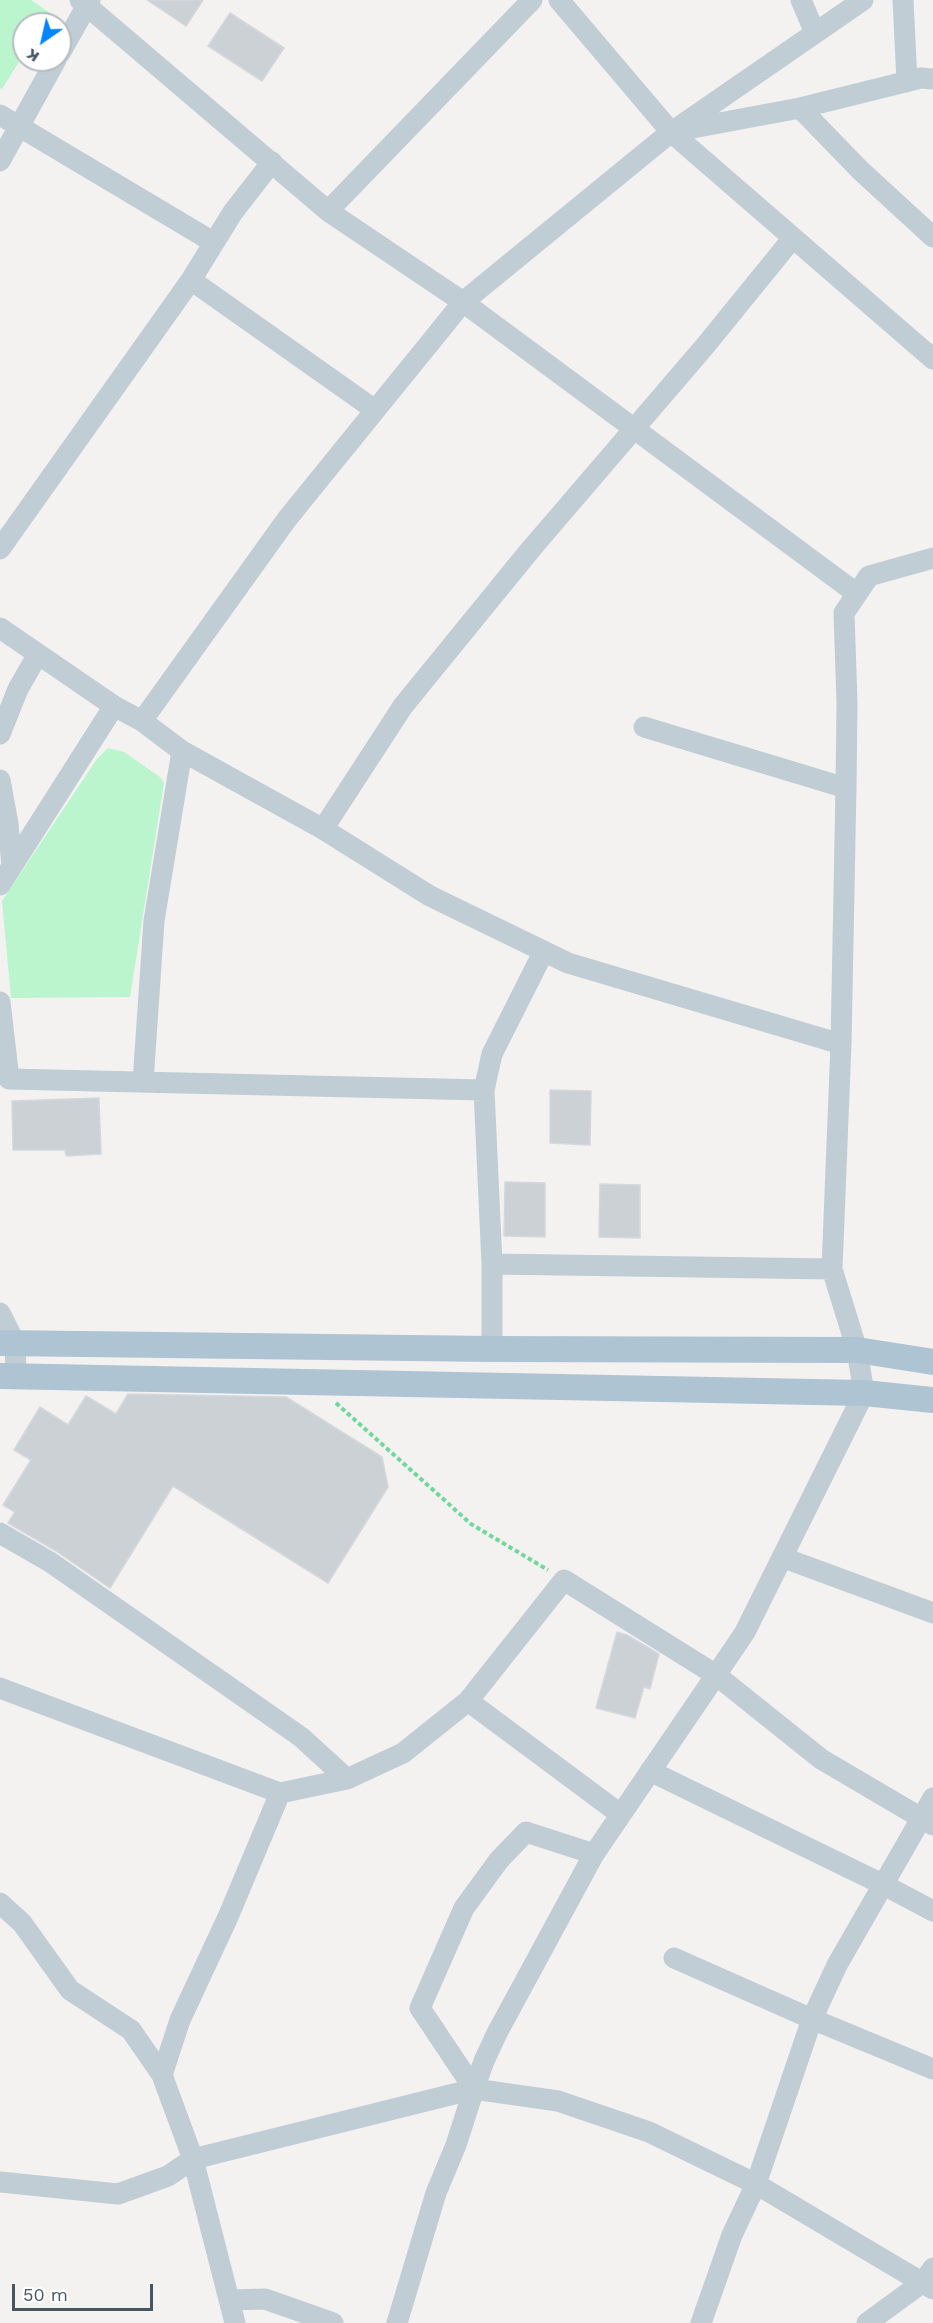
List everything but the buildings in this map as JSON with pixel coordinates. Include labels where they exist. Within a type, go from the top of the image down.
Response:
[{"type":"main road","points":[[8,1343],[492,1349],[858,1350],[933,1362]]},
{"type":"main road","points":[[4,1377],[864,1393],[933,1400]]},
{"type":"street","points":[[328,211],[532,0]]},
{"type":"street","points":[[559,0],[671,132],[792,239],[933,358]]},
{"type":"street","points":[[801,0],[815,33]]},
{"type":"street","points":[[142,721],[287,519],[463,302],[671,132],[863,0]]},
{"type":"street","points":[[903,0],[907,82]]},
{"type":"street","points":[[72,29],[86,2],[328,211],[463,302],[856,593]]},
{"type":"street","points":[[0,160],[49,72]]},
{"type":"street","points":[[671,132],[800,108],[921,78],[933,79]]},
{"type":"street","points":[[800,108],[860,170],[933,237]]},
{"type":"street","points":[[0,115],[213,242]]},
{"type":"street","points":[[0,549],[191,280],[233,212],[272,162]]},
{"type":"street","points":[[323,829],[403,706],[531,549],[792,239]]},
{"type":"street","points":[[191,280],[375,410]]},
{"type":"street","points":[[397,2323],[436,2193],[456,2145],[484,2061],[497,2033],[594,1854],[745,1632],[784,1558],[864,1393],[858,1350],[832,1269],[841,1044],[846,788],[847,702],[844,613],[869,576],[933,558]]},
{"type":"street","points":[[0,628],[114,706],[142,721],[182,751],[323,829],[429,896],[568,963],[841,1044]]},
{"type":"street","points":[[0,734],[18,689],[38,654]]},
{"type":"street","points":[[0,885],[114,706]]},
{"type":"street","points":[[644,727],[846,788]]},
{"type":"street","points":[[143,1082],[154,921],[182,751]]},
{"type":"street","points":[[0,780],[8,824],[12,866]]},
{"type":"street","points":[[492,1349],[492,1264],[484,1090],[492,1054],[544,951]]},
{"type":"street","points":[[0,1002],[9,1079],[484,1090]]},
{"type":"street","points":[[492,1264],[832,1269]]},
{"type":"street","points":[[0,1313],[8,1343],[4,1377]]},
{"type":"street","points":[[0,1533],[50,1562],[301,1737],[347,1779]]},
{"type":"street","points":[[784,1558],[933,1613]]},
{"type":"street","points":[[0,1688],[280,1793],[347,1779],[403,1753],[468,1701],[564,1580],[716,1675],[821,1759],[927,1822]]},
{"type":"street","points":[[468,1701],[620,1814]]},
{"type":"street","points":[[650,1772],[933,1911]]},
{"type":"street","points":[[162,2075],[180,2020],[228,1917],[280,1793]]},
{"type":"street","points":[[702,2323],[732,2235],[756,2184],[812,2019],[837,1965],[882,1884],[927,1822],[933,1798]]},
{"type":"street","points":[[474,2090],[420,2008],[464,1908],[499,1860],[526,1832],[594,1854]]},
{"type":"street","points":[[0,1903],[22,1923],[70,1990],[131,2030],[162,2075],[193,2158],[235,2323]]},
{"type":"street","points":[[674,1958],[933,2069]]},
{"type":"street","points":[[0,2182],[118,2194],[168,2176],[193,2158],[474,2090],[558,2101],[649,2132],[756,2184],[930,2280],[867,2323]]},
{"type":"street","points":[[229,2300],[265,2299],[333,2323]]},
{"type":"path","points":[[311,1381],[471,1524],[564,1580]]},
{"type":"green space","points":[[0,0],[31,0],[49,12],[12,12],[13,72],[2,89],[0,88]]},
{"type":"green space","points":[[108,748],[124,752],[160,777],[164,783],[130,997],[11,998],[2,901],[97,759]]}]
